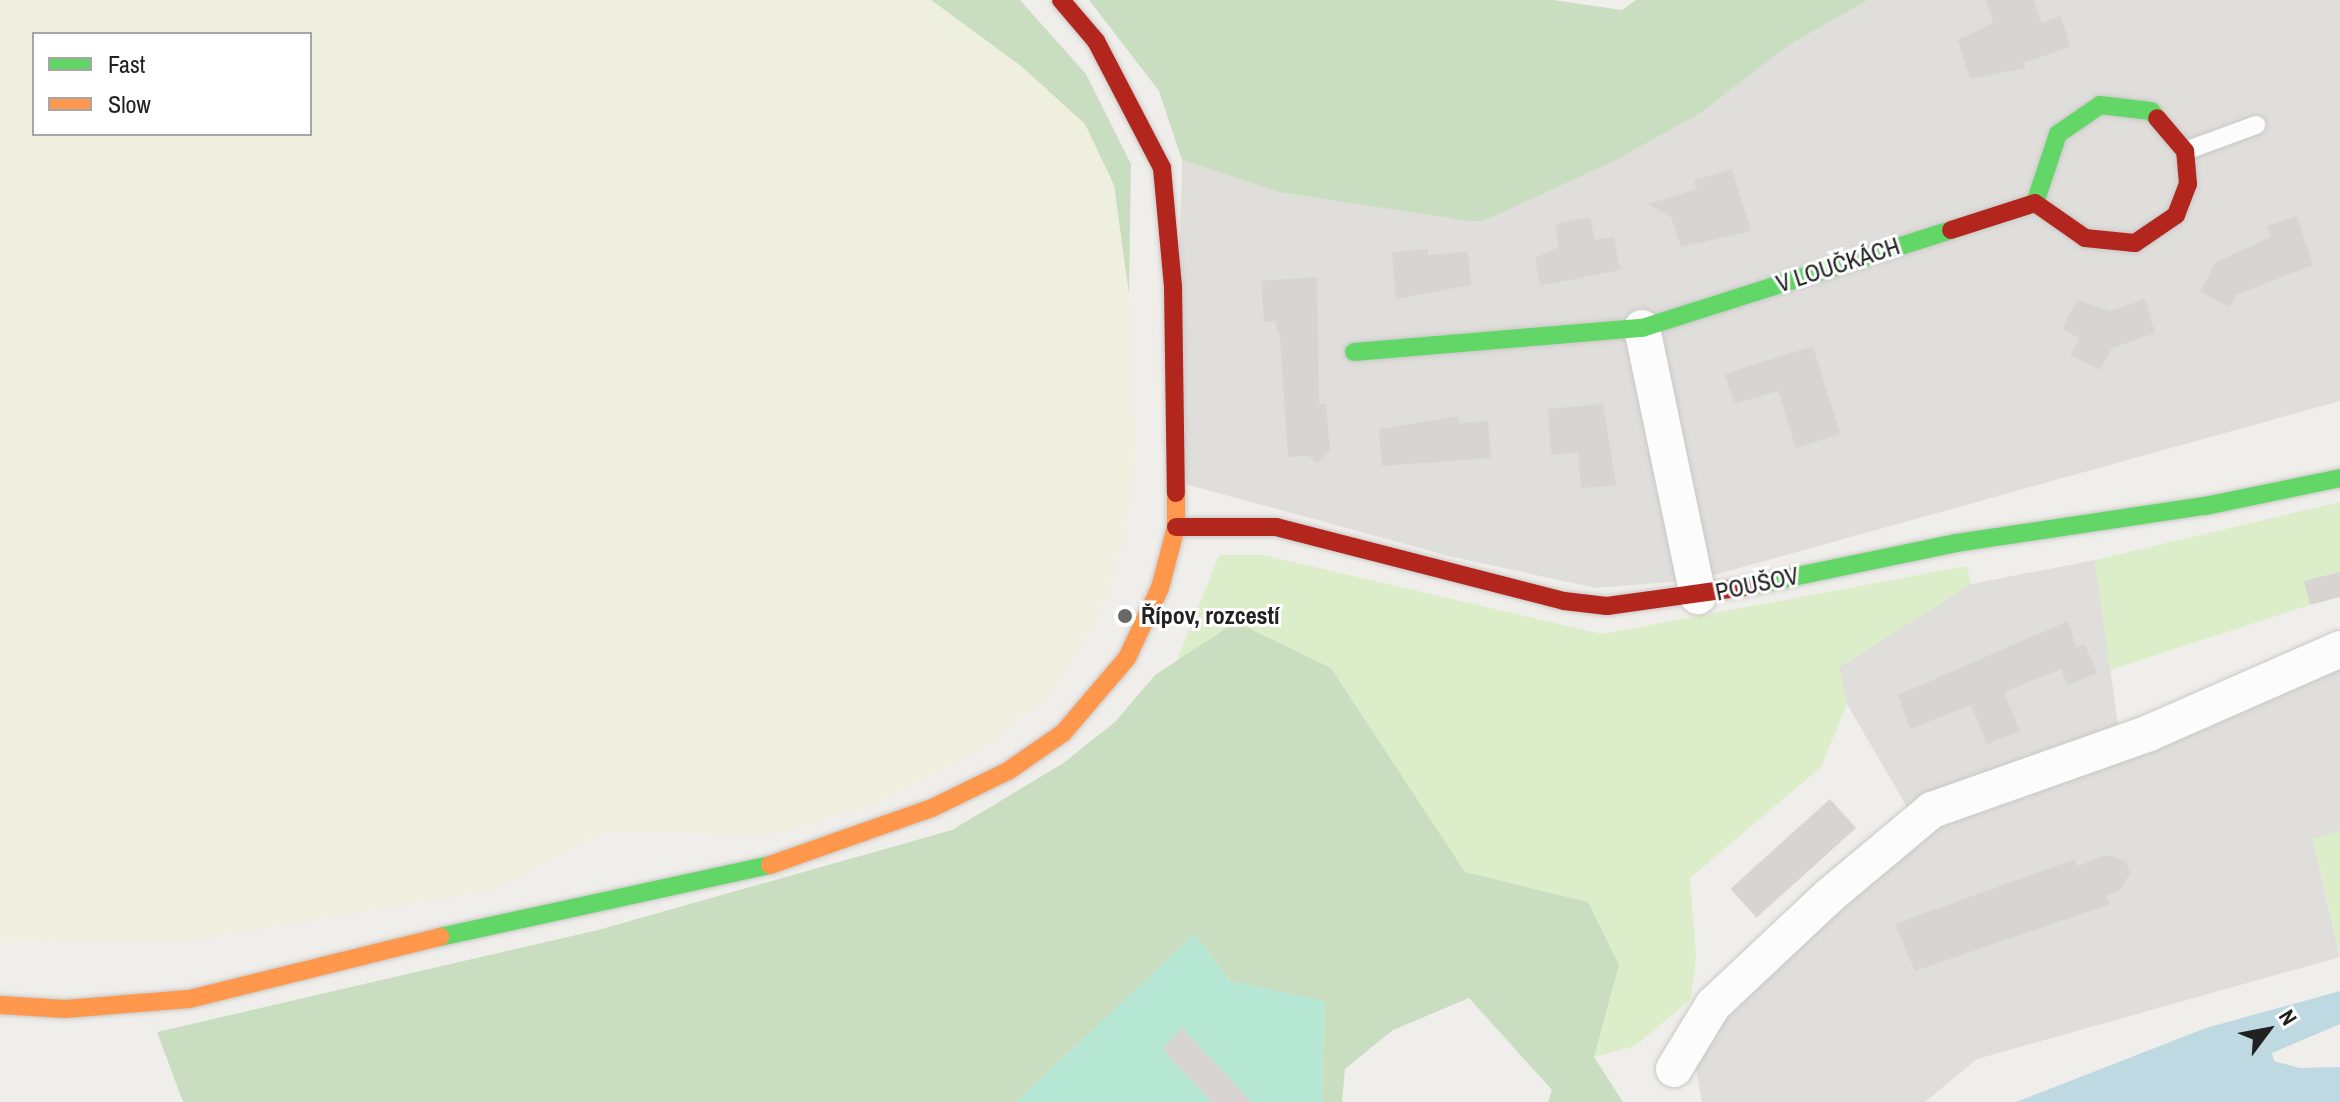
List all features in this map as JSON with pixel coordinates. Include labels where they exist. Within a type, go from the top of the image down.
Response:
[{"type":"street","points":[[0,1005],[65,1009],[189,999],[515,918],[774,864],[932,808],[1036,754],[1086,710],[1145,624],[1176,527],[1173,286],[1162,168],[1096,41],[1061,0]]},
{"type":"street","points":[[2100,105],[2151,111],[2185,151],[2188,184],[2180,208],[2165,228],[2135,243],[2085,238],[2035,203],[2058,134],[2100,105]]},
{"type":"street","name":"V LOUČKÁCH","points":[[1354,352],[1642,328],[2035,203]]},
{"type":"street","points":[[1642,328],[1698,596]]},
{"type":"street","name":"POUŠOV","points":[[1176,527],[1276,527],[1564,601],[1607,606],[1698,596],[1956,543],[2205,506],[2340,478]]},
{"type":"street","points":[[1674,1069],[1713,1005],[1829,896],[1932,810],[2149,733],[2340,649]]},
{"type":"lane","points":[[2185,151],[2256,125]]},
{"type":"shaded area","points":[[1868,0],[2340,0],[2340,401],[1696,580],[1596,588],[1453,557],[1174,481],[1182,160],[1278,192],[1483,221],[1702,112],[1789,45]]},
{"type":"shaded area","points":[[2095,560],[2119,732],[1907,807],[1847,704],[1839,667],[1971,584]]},
{"type":"shaded area","points":[[2340,662],[2340,831],[2313,840],[2340,957],[1977,1059],[1925,1102],[1702,1102],[1695,1062],[1709,1037],[1798,944],[1948,817]]},
{"type":"green space","points":[[0,0],[931,0],[1021,66],[1085,124],[1114,185],[1129,294],[1135,461],[1125,538],[1099,617],[1049,697],[982,749],[877,803],[773,834],[603,832],[491,891],[191,941],[0,943]]},
{"type":"green space","points":[[931,0],[1020,0],[1086,74],[1131,164],[1129,294],[1114,185],[1085,124],[1021,66]]},
{"type":"green space","points":[[1089,0],[1553,0],[1622,10],[1636,0],[1868,0],[1789,45],[1702,112],[1616,160],[1483,221],[1470,221],[1278,192],[1182,160],[1159,91]]},
{"type":"green space","points":[[2340,502],[2340,595],[2110,670],[2095,560]]},
{"type":"green space","points":[[1219,555],[1263,555],[1602,634],[1967,566],[1971,584],[1839,667],[1847,704],[1821,767],[1690,878],[1696,956],[1691,999],[1635,1046],[1594,1057],[1619,965],[1588,902],[1465,872],[1331,668],[1177,661]]},
{"type":"green space","points":[[1236,622],[1331,668],[1465,872],[1588,902],[1619,965],[1594,1057],[1623,1102],[1548,1102],[1552,1090],[1469,998],[1393,1030],[1345,1069],[1342,1102],[1322,1102],[1324,1002],[1230,981],[1195,934],[1016,1102],[183,1102],[157,1032],[598,930],[952,830],[1062,764],[1115,722],[1155,675]]},
{"type":"green space","points":[[2340,831],[2340,954],[2313,839]]},
{"type":"green space","points":[[1195,934],[1230,981],[1324,1001],[1322,1102],[1016,1102]]},
{"type":"water","points":[[2340,991],[2340,1024],[2272,1053],[2274,1061],[2300,1068],[2340,1067],[2340,1102],[2016,1102],[2206,1028]]},
{"type":"building","points":[[1986,0],[2034,0],[2041,23],[2061,16],[2070,47],[2023,63],[2025,68],[1970,79],[1958,40],[1993,23]]},
{"type":"building","points":[[1732,169],[1751,231],[1681,247],[1671,217],[1648,204],[1697,189],[1694,180]]},
{"type":"building","points":[[2297,216],[2313,265],[2236,295],[2230,307],[2200,292],[2215,263],[2270,237],[2267,226]]},
{"type":"building","points":[[1590,217],[1595,240],[1614,237],[1620,270],[1540,286],[1535,258],[1559,247],[1555,224]]},
{"type":"building","points":[[1428,249],[1428,255],[1468,252],[1471,285],[1396,299],[1392,252]]},
{"type":"building","points":[[1317,277],[1319,404],[1326,404],[1330,450],[1317,464],[1309,456],[1288,457],[1280,338],[1275,321],[1264,322],[1261,281]]},
{"type":"building","points":[[2145,299],[2155,333],[2112,348],[2100,370],[2071,355],[2079,338],[2062,329],[2077,300],[2111,311]]},
{"type":"building","points":[[1813,346],[1840,434],[1796,448],[1778,391],[1734,404],[1725,374]]},
{"type":"building","points":[[1603,404],[1616,485],[1581,488],[1578,452],[1551,455],[1548,409]]},
{"type":"building","points":[[1458,416],[1459,423],[1488,421],[1491,458],[1382,466],[1379,429]]},
{"type":"building","points":[[2340,572],[2340,597],[2310,605],[2304,581]]},
{"type":"building","points":[[2068,621],[2076,647],[2085,645],[2097,673],[2067,685],[2061,669],[2004,692],[2020,731],[1987,744],[1971,705],[1910,729],[1898,695]]},
{"type":"building","points":[[1830,799],[1856,828],[1757,918],[1730,889]]},
{"type":"building","points":[[2107,855],[2126,861],[2130,873],[2120,890],[2106,895],[2110,904],[1915,971],[1895,924],[2075,859],[2077,866]]},
{"type":"building","points":[[1182,1028],[1252,1102],[1212,1102],[1162,1049]]},
{"type":"traffic: fast","points":[[2035,203],[2058,134],[2100,105],[2151,111],[2157,118]]},
{"type":"traffic: fast","points":[[1354,352],[1642,328],[1951,230]]},
{"type":"traffic: fast","points":[[1744,587],[1956,543],[2205,506],[2340,478]]},
{"type":"traffic: fast","points":[[440,937],[770,865]]},
{"type":"traffic: slow","points":[[770,865],[932,808],[1008,771],[1063,733],[1127,658],[1160,588],[1176,527],[1176,493]]},
{"type":"traffic: slow","points":[[0,1005],[65,1009],[189,999],[440,937]]},
{"type":"traffic: jam","points":[[1061,0],[1096,41],[1162,168],[1173,286],[1176,493]]},
{"type":"traffic: jam","points":[[1951,230],[2035,203],[2085,238],[2135,243],[2176,215],[2188,184],[2185,151],[2157,118]]},
{"type":"traffic: jam","points":[[1176,527],[1276,527],[1564,601],[1607,606],[1744,587]]},
{"type":"place","name":"Řípov, rozcestí","points":[[1125,616]]}]
